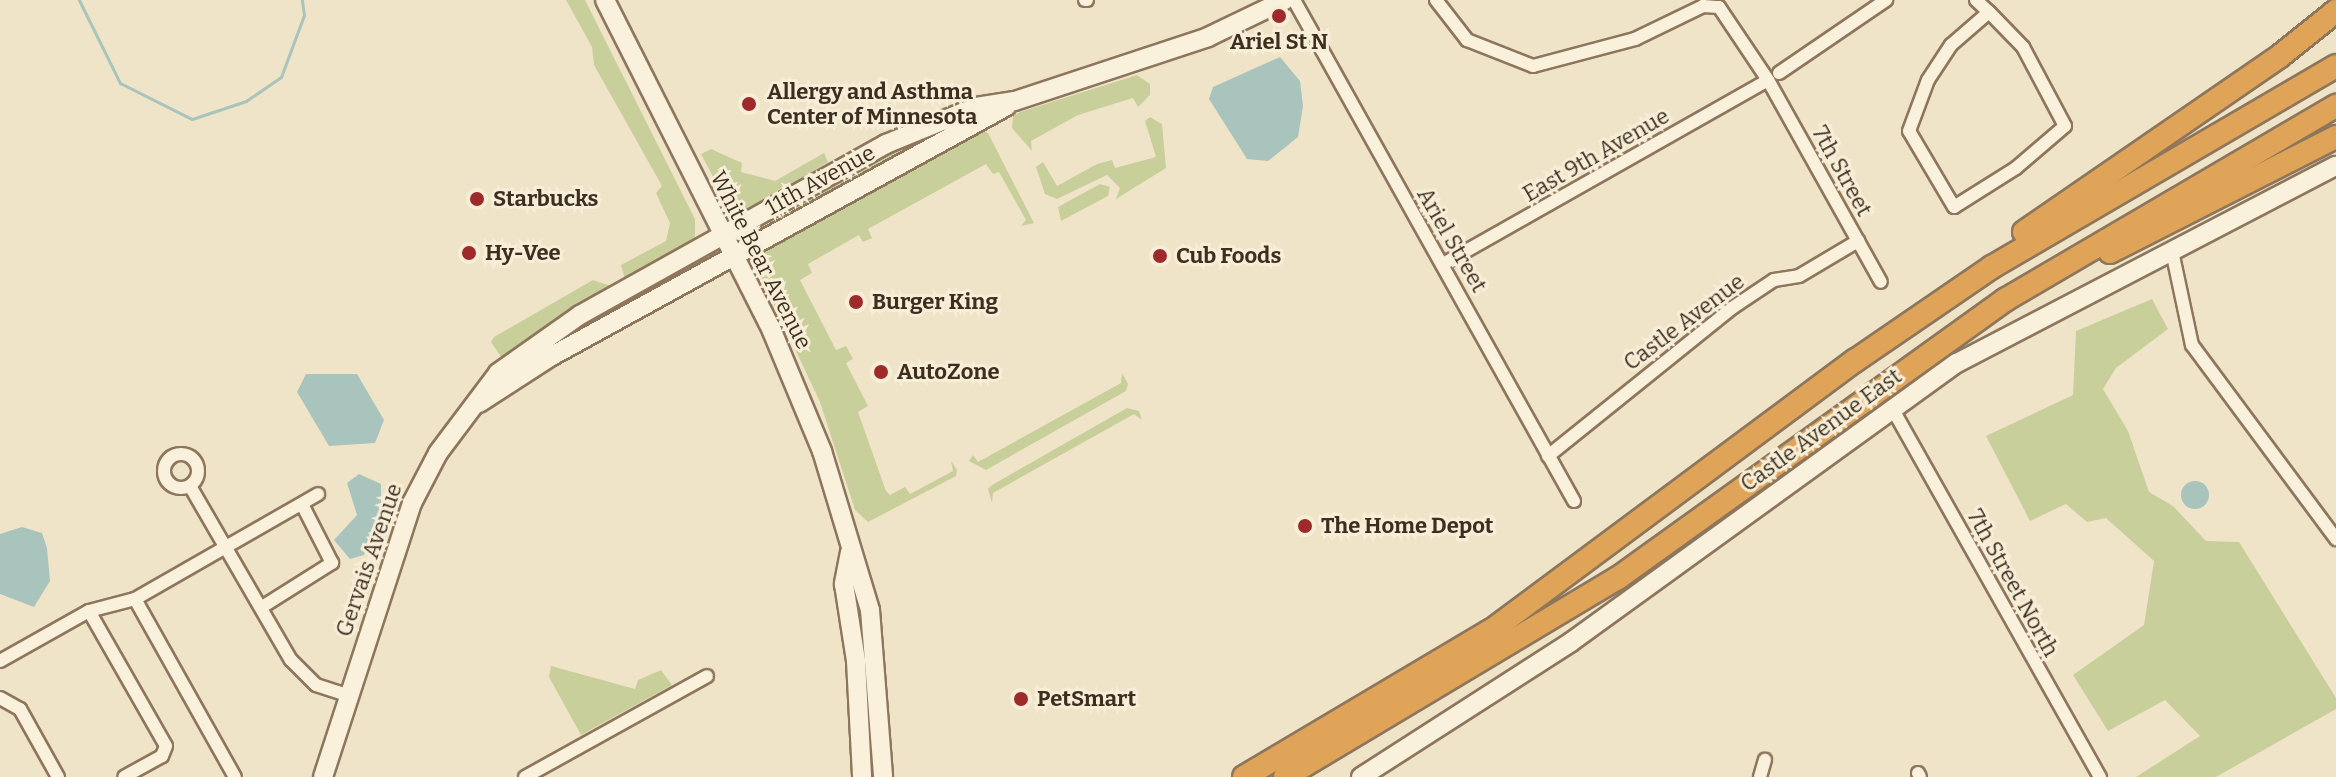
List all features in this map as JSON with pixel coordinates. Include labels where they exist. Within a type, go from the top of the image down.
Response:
[{"type":"highway","points":[[1871,350],[1967,271],[2280,56],[2336,11]]},
{"type":"highway","points":[[1244,777],[1492,630],[1871,350],[2027,246],[2336,66]]},
{"type":"highway","points":[[1285,777],[1618,578],[1888,382],[2073,257],[2336,106]]},
{"type":"highway","points":[[1888,382],[2117,248],[2336,137]]},
{"type":"street","name":"White Bear Avenue","points":[[605,0],[723,235],[811,420],[850,552],[864,579],[874,637],[883,777]]},
{"type":"street","name":"11th Avenue","points":[[723,235],[931,123],[1015,101],[1208,37],[1285,0]]},
{"type":"street","name":"Ariel Street","points":[[1294,0],[1574,501]]},
{"type":"street","name":"7th Street","points":[[1436,0],[1467,40],[1533,66],[1635,39],[1703,6],[1719,7],[1773,77],[1881,282]]},
{"type":"street","name":"East 9th Avenue","points":[[1443,264],[1773,77],[1886,0]]},
{"type":"street","points":[[1976,0],[1989,12],[2023,47],[2065,126],[2016,168],[1954,207],[1909,131],[1936,68],[1951,45],[1989,12]]},
{"type":"street","name":"11th Avenue","points":[[733,256],[1015,101]]},
{"type":"street","name":"Castle Avenue East","points":[[1361,777],[1571,642],[1892,408],[1978,350],[2336,166]]},
{"type":"street","name":"Gervais Avenue","points":[[323,777],[412,503],[438,453],[498,373],[537,343],[723,235]]},
{"type":"street","name":"Castle Avenue","points":[[1548,456],[1732,308],[1774,280],[1799,276],[1858,241]]},
{"type":"street","points":[[2172,251],[2192,345],[2336,539]]},
{"type":"street","name":"Gervais Avenue","points":[[473,406],[733,256]]},
{"type":"street","name":"7th Street North","points":[[1892,408],[2100,777]]},
{"type":"street","points":[[190,486],[303,675],[349,696]]},
{"type":"street","points":[[0,661],[89,611],[135,599],[318,494]]},
{"type":"street","name":"Gervais Avenue","points":[[262,607],[332,563],[302,504]]},
{"type":"street","points":[[850,552],[844,584],[856,661],[862,777]]},
{"type":"street","points":[[135,599],[235,777]]},
{"type":"street","points":[[89,611],[166,746],[162,756],[124,777]]},
{"type":"street","points":[[525,777],[707,676]]},
{"type":"street","points":[[0,698],[20,709],[58,777]]},
{"type":"street","points":[[1760,777],[1765,760]]},
{"type":"green space","points":[[566,0],[585,0],[695,219],[695,240],[625,280],[621,265],[666,241],[670,223],[656,193],[662,186],[594,65],[592,47]]},
{"type":"green space","points":[[1137,75],[1150,84],[1150,95],[1138,107],[1133,98],[1078,115],[1031,141],[1032,151],[1012,128],[1013,116],[1020,112]]},
{"type":"green space","points":[[1150,117],[1162,124],[1166,168],[1116,199],[1120,188],[1107,175],[1057,199],[1045,194],[1036,167],[1043,162],[1057,186],[1097,164],[1112,160],[1115,168],[1156,157],[1145,121]]},
{"type":"green space","points":[[949,126],[748,238],[888,150]]},
{"type":"green space","points":[[980,130],[988,133],[1034,223],[1021,226],[1026,220],[999,172],[993,174],[986,164],[868,229],[872,238],[863,242],[859,235],[808,264],[812,273],[800,280],[836,350],[846,346],[853,359],[846,363],[868,406],[858,412],[886,491],[890,495],[905,487],[910,494],[953,471],[951,461],[957,470],[956,476],[868,522],[855,510],[820,402],[755,264],[757,252]]},
{"type":"green space","points":[[711,149],[742,163],[741,172],[775,181],[824,153],[828,162],[749,210],[730,209],[701,154]]},
{"type":"green space","points":[[1100,184],[1110,187],[1108,196],[1061,221],[1058,207]]},
{"type":"green space","points":[[593,280],[611,286],[503,360],[491,342],[494,337]]},
{"type":"green space","points":[[2152,299],[2168,329],[2116,368],[2103,389],[2128,431],[2149,492],[2173,506],[2206,541],[2239,542],[2336,698],[2336,709],[2216,777],[2136,777],[2200,736],[2165,700],[2108,731],[2073,675],[2144,625],[2154,561],[2106,518],[2087,522],[2066,504],[2030,521],[1986,436],[2073,395],[2076,331]]},
{"type":"green space","points":[[1122,373],[1128,384],[1126,391],[986,470],[969,461],[973,455],[978,462],[1121,383]]},
{"type":"green space","points":[[1127,408],[1139,411],[1142,420],[1134,414],[993,493],[992,503],[988,489],[992,485]]},
{"type":"green space","points":[[551,666],[635,689],[638,680],[661,670],[672,685],[581,735],[549,677]]},
{"type":"water","points":[[1280,57],[1300,81],[1303,106],[1298,137],[1268,161],[1247,159],[1209,99],[1213,87]]},
{"type":"water","points":[[306,374],[357,374],[384,420],[375,443],[329,446],[297,392]]},
{"type":"water","points":[[359,474],[381,484],[381,506],[364,555],[350,559],[334,540],[357,515],[347,483]]},
{"type":"water","points":[[2195,481],[2205,485],[2209,495],[2205,505],[2195,509],[2185,505],[2181,495],[2185,485]]},
{"type":"water","points":[[22,527],[42,533],[47,548],[50,581],[34,607],[0,594],[0,534]]},
{"type":"waterway","points":[[79,0],[120,83],[192,119],[246,101],[281,77],[304,15],[302,0]]},
{"type":"place","name":"Ariel St N","points":[[1279,16]]},
{"type":"place","name":"Allergy and Asthma Center of Minnesota","points":[[749,104]]},
{"type":"place","name":"Starbucks","points":[[477,199]]},
{"type":"place","name":"Hy-Vee","points":[[469,253]]},
{"type":"place","name":"Cub Foods","points":[[1160,256]]},
{"type":"place","name":"Burger King","points":[[856,302]]},
{"type":"place","name":"AutoZone","points":[[881,372]]},
{"type":"place","name":"The Home Depot","points":[[1305,526]]},
{"type":"place","name":"PetSmart","points":[[1021,699]]}]
